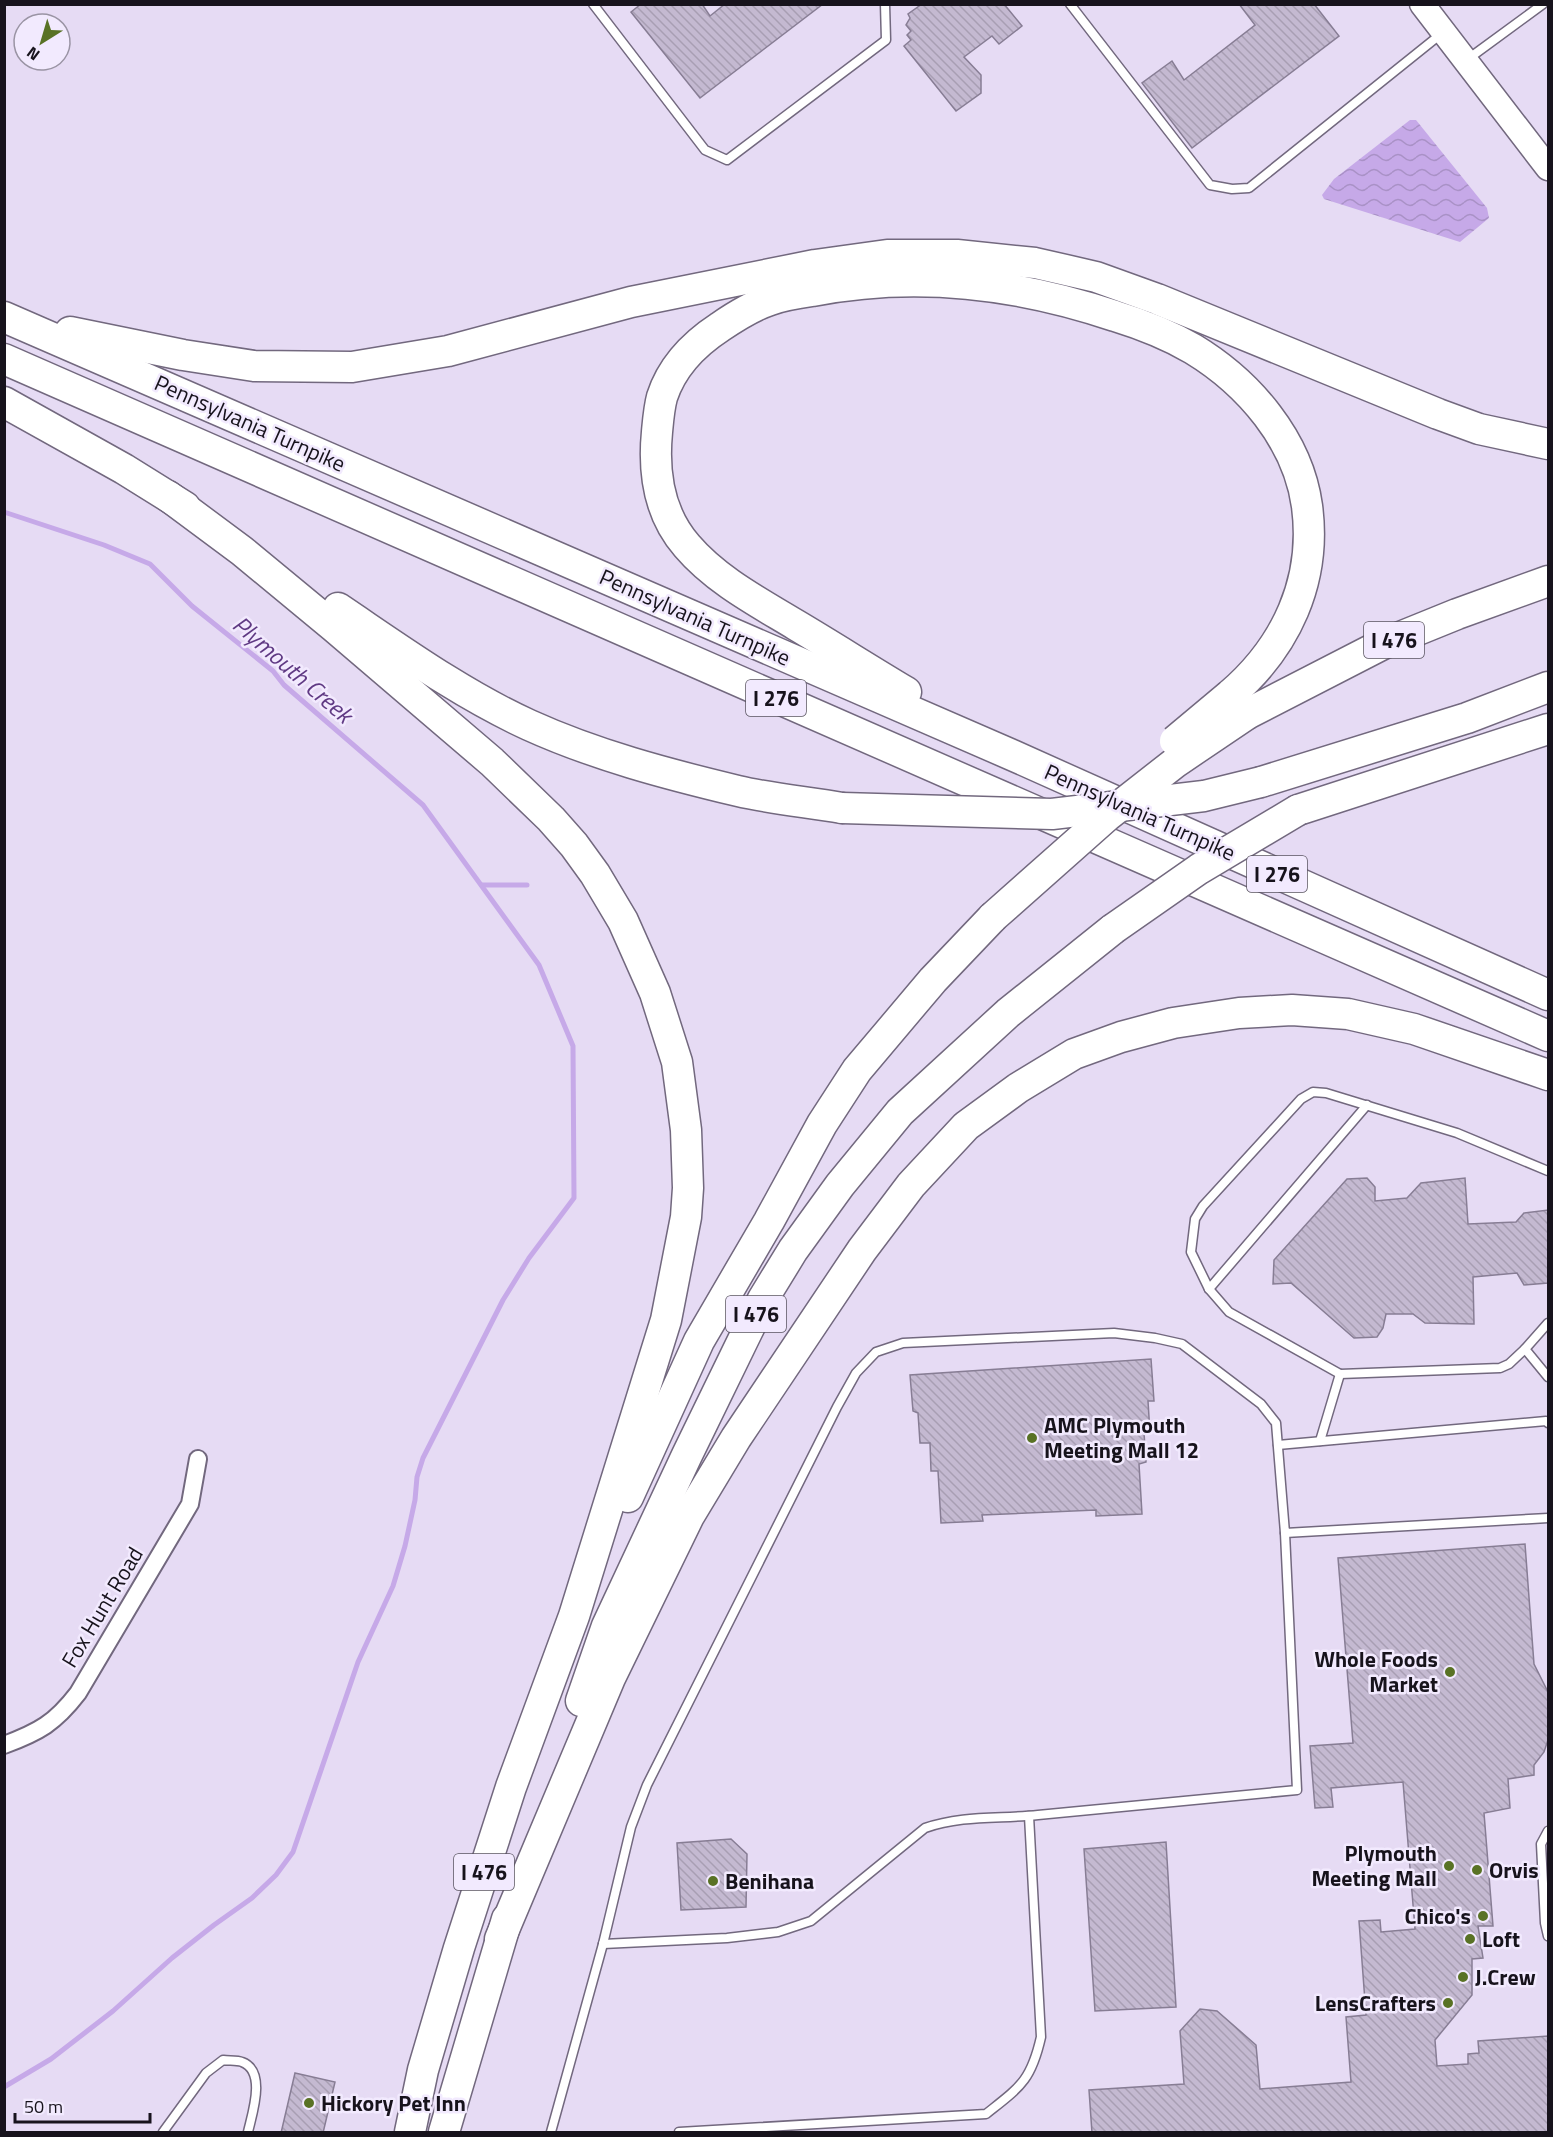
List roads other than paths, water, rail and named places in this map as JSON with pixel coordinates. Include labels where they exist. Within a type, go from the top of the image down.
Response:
[{"type":"highway","points":[[12,320],[183,355],[254,366],[352,367],[448,351],[631,302],[815,265],[887,255],[957,255],[1035,263],[1096,277],[1157,299],[1438,414],[1479,429],[1548,444]]},
{"type":"highway","points":[[1012,755],[741,592],[687,546],[672,525],[662,503],[656,476],[655,452],[661,399],[670,378],[681,361],[696,344],[715,330],[741,313],[770,300],[838,285],[890,281],[964,282],[1014,289],[1078,303],[1138,323],[1191,348],[1228,373],[1256,401],[1289,450],[1304,484],[1308,514],[1306,565],[1299,596],[1288,624],[1273,651],[1253,675],[1239,705]]},
{"type":"highway","name":"Pennsylvania Turnpike","points":[[12,320],[1012,755],[1547,994]]},
{"type":"highway","name":"Pennsylvania Turnpike","points":[[4,359],[1548,1036]]},
{"type":"highway","points":[[4,402],[115,464],[217,526],[417,661],[528,724],[611,756],[740,791],[842,808],[1052,814],[1204,796],[1261,782],[1467,718]]},
{"type":"highway","points":[[168,496],[224,537],[334,627],[492,762],[551,819],[574,845],[611,898],[637,951],[664,1018],[677,1062],[683,1106],[688,1165],[686,1217],[666,1320],[574,1616]]},
{"type":"highway","name":"I 476","points":[[410,2133],[423,2070],[459,1948],[511,1787],[574,1616],[699,1341],[822,1124],[857,1070],[933,980],[993,917],[1048,852],[1092,808],[1239,705],[1457,614],[1548,581]]},
{"type":"highway","name":"I 476","points":[[444,2133],[500,1939],[545,1801],[607,1626],[763,1299],[793,1250],[840,1185],[900,1112],[1008,1013],[1113,929],[1199,869],[1298,810],[1467,718],[1548,687]]},
{"type":"highway","points":[[1298,810],[1548,729]]},
{"type":"highway","points":[[500,1939],[610,1678],[689,1516],[736,1438],[862,1250],[911,1185],[966,1126],[1018,1088],[1074,1054],[1121,1037],[1173,1023],[1239,1012],[1292,1010],[1348,1014],[1414,1029],[1548,1074]]},
{"type":"main road","points":[[1422,4],[1548,168]]},
{"type":"street","name":"Fox Hunt Road","points":[[4,1745],[43,1728],[67,1707],[78,1693],[190,1504],[198,1460]]},
{"type":"lane","points":[[593,4],[705,150],[727,160],[886,40],[885,4]]},
{"type":"lane","points":[[1070,4],[1210,185],[1232,189],[1249,188],[1444,32]]},
{"type":"lane","points":[[1465,61],[1543,4]]},
{"type":"lane","points":[[1548,1172],[1457,1132],[1326,1093],[1313,1092],[1301,1099],[1203,1206],[1195,1219],[1191,1252],[1209,1289],[1229,1312],[1340,1374],[1500,1368],[1509,1364],[1548,1323]]},
{"type":"lane","points":[[1209,1289],[1367,1105]]},
{"type":"lane","points":[[551,2133],[603,1944],[631,1827],[647,1785],[837,1407],[856,1373],[876,1352],[903,1343],[1114,1333],[1182,1344],[1261,1404],[1276,1423],[1285,1533],[1297,1790],[1029,1816],[973,1818],[942,1822],[925,1828],[812,1921],[778,1932],[727,1938],[603,1944]]},
{"type":"lane","points":[[1525,1349],[1548,1377]]},
{"type":"lane","points":[[1320,1441],[1340,1374]]},
{"type":"lane","points":[[1278,1445],[1546,1421],[1548,1423]]},
{"type":"lane","points":[[1285,1533],[1548,1518]]},
{"type":"lane","points":[[680,2133],[986,2114],[1020,2087],[1035,2064],[1041,2037],[1029,1816]]},
{"type":"lane","points":[[1548,1831],[1541,1844],[1545,1923],[1548,1936]]},
{"type":"lane","points":[[163,2133],[206,2073],[223,2060],[242,2062],[252,2070],[258,2088],[248,2133]]},
{"type":"water","points":[[1410,120],[1416,120],[1487,208],[1489,218],[1460,242],[1324,199],[1322,195],[1334,179]]},
{"type":"waterway","points":[[4,512],[104,545],[150,564],[192,606],[273,671],[284,685],[423,805],[539,965],[573,1046],[574,1198],[529,1258],[503,1300],[423,1458],[417,1477],[415,1500],[405,1546],[393,1586],[358,1662],[293,1852],[276,1875],[252,1898],[172,1958],[113,2011],[51,2059],[4,2087]]},
{"type":"waterway","name":"Plymouth Creek","points":[[482,885],[527,885]]},
{"type":"place","name":"AMC Plymouth Meeting Mall 12","points":[[1032,1438]]},
{"type":"place","name":"Whole Foods Market","points":[[1450,1672]]},
{"type":"place","name":"Plymouth Meeting Mall","points":[[1449,1866]]},
{"type":"place","name":"Orvis","points":[[1477,1870]]},
{"type":"place","name":"Benihana","points":[[713,1881]]},
{"type":"place","name":"Chico's","points":[[1483,1916]]},
{"type":"place","name":"Loft","points":[[1470,1939]]},
{"type":"place","name":"J.Crew","points":[[1463,1977]]},
{"type":"place","name":"LensCrafters","points":[[1448,2003]]},
{"type":"place","name":"Hickory Pet Inn","points":[[309,2103]]}]
